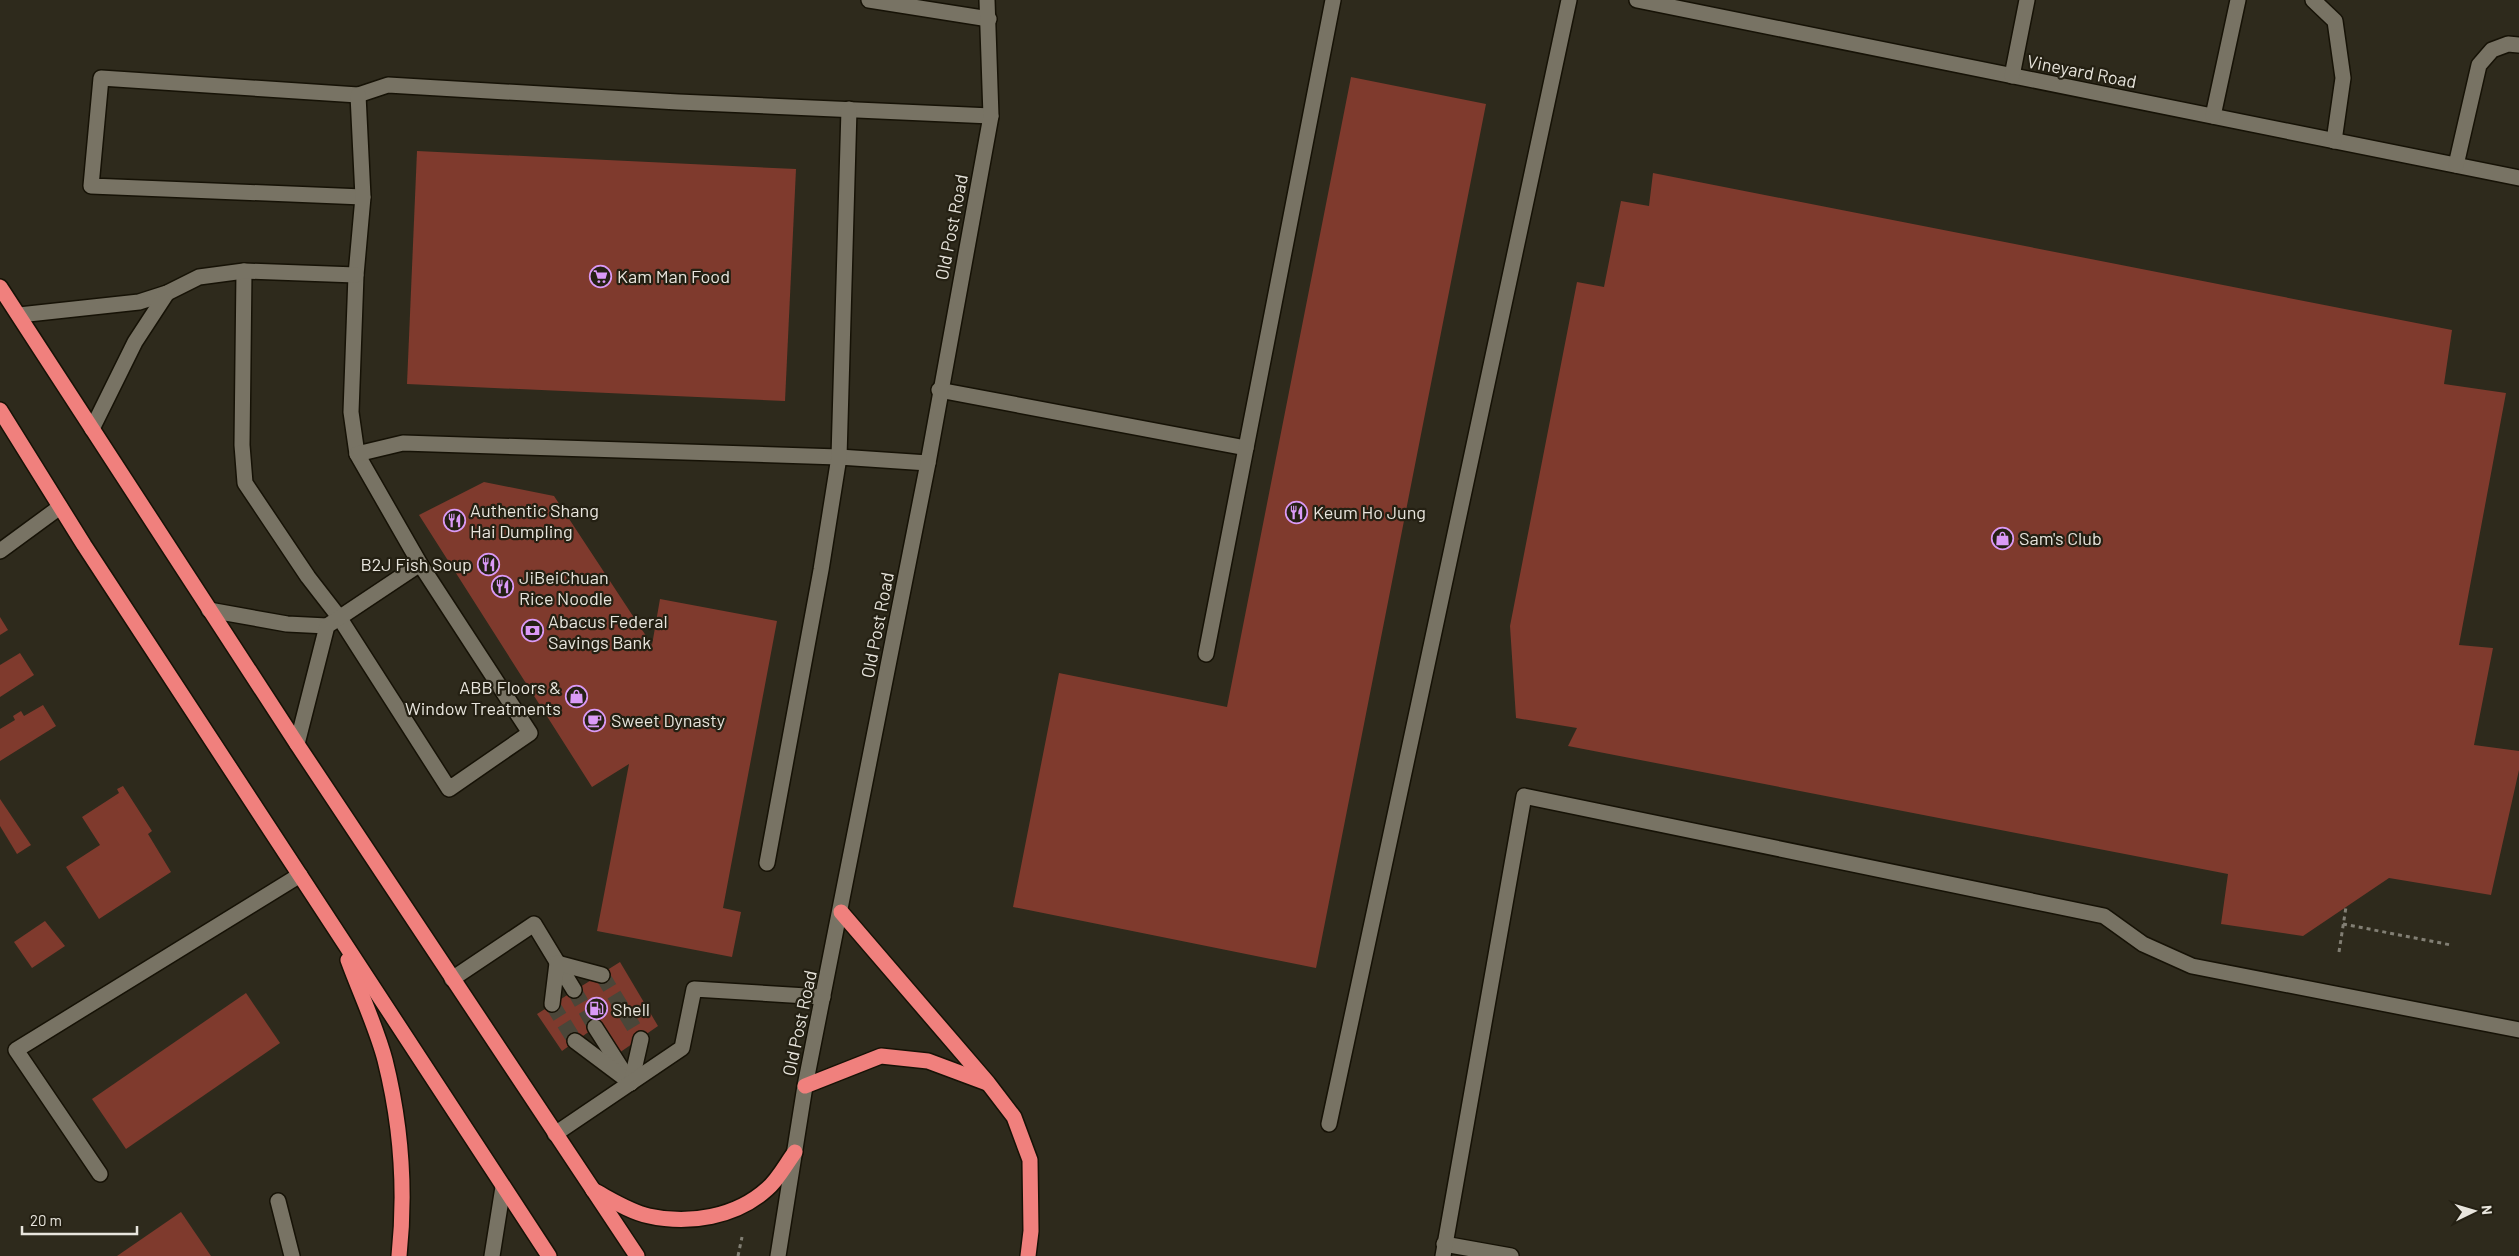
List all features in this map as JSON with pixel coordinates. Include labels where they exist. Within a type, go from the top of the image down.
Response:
[{"type":"highway","points":[[0,287],[296,744],[637,1256]]},
{"type":"highway","points":[[0,410],[60,507],[549,1256]]},
{"type":"highway","points":[[841,912],[988,1083],[1014,1117],[1030,1160],[1031,1231],[1028,1256]]},
{"type":"highway","points":[[339,935],[384,1058],[395,1108],[401,1159],[403,1215],[399,1256]]},
{"type":"highway","points":[[805,1086],[881,1056],[928,1061],[988,1083]]},
{"type":"highway","points":[[592,1190],[647,1216],[687,1221],[694,1220],[717,1215],[746,1204],[768,1188],[794,1152]]},
{"type":"street","points":[[868,0],[989,19]]},
{"type":"street","name":"Old Post Road","points":[[778,1256],[805,1086],[841,912],[928,463],[939,390],[991,116],[987,0]]},
{"type":"street","points":[[1206,654],[1333,0]]},
{"type":"street","points":[[1329,1124],[1569,0]]},
{"type":"street","name":"Vineyard Road","points":[[1637,0],[2519,178]]},
{"type":"street","points":[[2012,76],[2026,0]]},
{"type":"street","points":[[2213,116],[2238,0]]},
{"type":"street","points":[[2313,0],[2335,21],[2338,39],[2343,78],[2334,140]]},
{"type":"street","points":[[2456,166],[2480,65],[2492,50],[2508,44],[2519,45]]},
{"type":"street","points":[[363,197],[92,186],[100,78],[358,95],[388,85],[991,116]]},
{"type":"street","points":[[244,271],[242,445],[246,483],[308,577],[333,622],[449,789],[530,733],[420,564],[357,454],[351,412],[356,275],[363,197],[358,95]]},
{"type":"street","points":[[767,863],[821,570],[839,456],[849,109]]},
{"type":"street","points":[[19,315],[139,302],[167,294],[199,277],[244,271],[356,275]]},
{"type":"street","points":[[92,429],[134,342],[167,294]]},
{"type":"street","points":[[939,390],[1246,448]]},
{"type":"street","points":[[357,454],[403,443],[839,456],[928,463]]},
{"type":"street","points":[[0,551],[60,507]]},
{"type":"street","points":[[209,610],[287,624],[333,622],[420,564]]},
{"type":"street","points":[[296,744],[333,622]]},
{"type":"street","points":[[1511,1256],[1444,1250],[1524,796],[2104,916],[2143,944],[2192,966],[2519,1030]]},
{"type":"street","points":[[100,1174],[16,1050],[300,875]]},
{"type":"street","points":[[452,979],[534,924],[574,990]]},
{"type":"street","points":[[557,962],[602,975]]},
{"type":"street","points":[[552,1004],[557,962]]},
{"type":"street","points":[[555,1134],[682,1048],[694,989],[823,997]]},
{"type":"street","points":[[595,1027],[631,1083]]},
{"type":"street","points":[[631,1083],[640,1039]]},
{"type":"street","points":[[575,1041],[631,1083]]},
{"type":"street","points":[[492,1256],[503,1187]]},
{"type":"street","points":[[278,1200],[292,1256]]},
{"type":"path","points":[[2339,952],[2346,907]]},
{"type":"path","points":[[2343,924],[2451,945]]},
{"type":"path","points":[[738,1256],[743,1232]]},
{"type":"building","points":[[1351,77],[1486,104],[1316,968],[1013,907],[1059,673],[1227,707]]},
{"type":"building","name":"Kam Man Food","points":[[417,151],[796,169],[785,401],[407,384]]},
{"type":"building","name":"Sam's Club","points":[[1653,173],[2452,330],[2444,384],[2506,393],[2459,645],[2493,648],[2474,745],[2519,751],[2519,770],[2491,895],[2389,878],[2303,936],[2221,924],[2228,874],[1568,746],[1577,728],[1516,718],[1510,626],[1577,282],[1604,287],[1621,201],[1649,206]]},
{"type":"building","points":[[484,482],[554,496],[652,645],[660,599],[777,621],[723,908],[741,912],[732,957],[597,931],[629,764],[592,787],[419,515]]},
{"type":"building","points":[[0,617],[8,630],[0,635]]},
{"type":"building","points":[[20,653],[34,675],[0,697],[0,665]]},
{"type":"building","points":[[43,705],[56,726],[0,761],[0,729],[15,720],[13,716],[21,711],[24,716]]},
{"type":"building","points":[[123,786],[152,831],[148,834],[171,872],[99,919],[66,867],[100,845],[82,817],[119,793],[117,789]]},
{"type":"building","points":[[0,799],[31,845],[17,854],[0,826]]},
{"type":"building","points":[[45,921],[65,946],[32,968],[14,942]]},
{"type":"building","name":"Shell","points":[[620,962],[658,1026],[619,1053],[601,1023],[562,1051],[537,1014]]},
{"type":"building","points":[[246,993],[280,1043],[126,1149],[92,1099]]},
{"type":"building","points":[[181,1212],[211,1256],[117,1256]]},
{"type":"tunnel","points":[[602,975],[641,1039]]},
{"type":"tunnel","points":[[574,990],[595,1027]]},
{"type":"tunnel","points":[[552,1004],[575,1041]]},
{"type":"place","name":"Kam Man Food","points":[[601,276]]},
{"type":"place","name":"Keum Ho Jung","points":[[1297,512]]},
{"type":"place","name":"Authentic Shang Hai Dumpling","points":[[454,520]]},
{"type":"place","name":"Sam's Club","points":[[2003,538]]},
{"type":"place","name":"B2J Fish Soup","points":[[488,564]]},
{"type":"place","name":"JiBeiChuan Rice Noodle","points":[[503,587]]},
{"type":"place","name":"Abacus Federal Savings Bank","points":[[532,631]]},
{"type":"place","name":"ABB Floors & Window Treatments","points":[[577,697]]},
{"type":"place","name":"Sweet Dynasty","points":[[595,720]]},
{"type":"place","name":"Shell","points":[[596,1009]]}]
